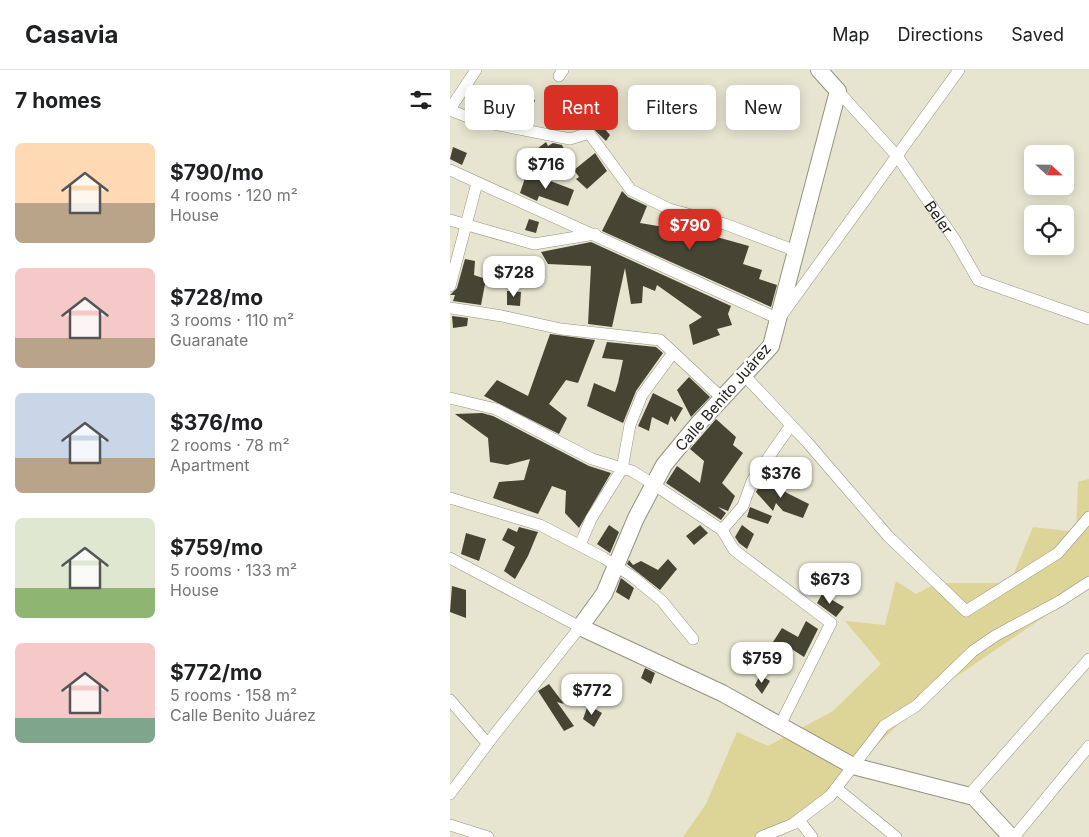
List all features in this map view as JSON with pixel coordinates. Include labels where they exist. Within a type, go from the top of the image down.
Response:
[{"type":"main road","name":"Beler","points":[[819,70],[838,91]]},
{"type":"main road","name":"Calle Benito Juárez","points":[[580,627],[604,594],[652,484],[664,465],[722,398],[771,346],[838,91]]},
{"type":"main road","points":[[580,627],[722,692],[853,766],[974,797],[1012,837]]},
{"type":"street","points":[[476,70],[450,110],[478,122],[570,139],[589,133],[631,190],[669,209],[725,224],[796,251]]},
{"type":"street","points":[[450,170],[595,234],[779,319],[959,70]]},
{"type":"street","name":"Beler","points":[[838,91],[897,156],[955,240],[978,280],[1089,319]]},
{"type":"street","points":[[450,286],[478,183]]},
{"type":"street","points":[[450,220],[534,244],[595,234]]},
{"type":"street","points":[[450,308],[502,316],[561,329],[660,340],[722,398]]},
{"type":"street","points":[[580,545],[590,519],[622,469],[630,425],[642,395],[673,353]]},
{"type":"street","points":[[744,375],[791,425],[888,536],[966,611],[1058,553],[1089,517]]},
{"type":"street","points":[[450,398],[496,409],[592,459],[632,471],[722,530],[734,550],[831,623],[780,725]]},
{"type":"street","points":[[722,530],[743,506],[752,481],[791,425]]},
{"type":"street","points":[[450,498],[540,525],[580,545],[633,577],[662,601],[693,638]]},
{"type":"street","points":[[450,558],[580,627],[487,743],[450,794]]},
{"type":"street","points":[[761,837],[799,820],[830,796],[884,726],[916,706],[973,651],[994,636],[1060,601],[1089,582]]},
{"type":"street","points":[[969,796],[1089,659]]},
{"type":"street","points":[[450,700],[487,743]]},
{"type":"street","points":[[1012,837],[1089,746]]},
{"type":"street","points":[[836,788],[896,837]]},
{"type":"street","points":[[799,820],[812,837]]},
{"type":"street","points":[[450,825],[488,837]]},
{"type":"shaded area","points":[[1089,479],[1089,586],[928,696],[799,820],[768,837],[683,837],[706,804],[737,732],[768,746],[833,711],[881,664],[845,621],[885,625],[896,581],[916,594],[937,583],[1010,583],[1033,527],[1076,532],[1078,482]]},
{"type":"building","points":[[595,130],[606,130],[610,135],[606,141]]},
{"type":"building","points":[[546,142],[548,146],[553,143],[562,145],[566,153],[547,164],[537,149]]},
{"type":"building","points":[[453,147],[467,153],[462,165],[450,159]]},
{"type":"building","points":[[595,153],[607,171],[587,189],[576,179],[579,177],[574,170]]},
{"type":"building","points":[[527,172],[574,190],[568,206],[539,196],[537,201],[520,193]]},
{"type":"building","points":[[622,191],[628,197],[647,206],[640,223],[706,234],[749,246],[743,264],[762,270],[759,279],[777,285],[771,307],[602,231]]},
{"type":"building","points":[[529,219],[539,222],[536,233],[525,230]]},
{"type":"building","points":[[591,242],[731,306],[728,314],[732,325],[717,329],[720,335],[693,345],[689,325],[702,317],[657,285],[655,291],[643,286],[642,303],[631,304],[625,268],[612,327],[588,324],[591,266],[548,264],[541,252]]},
{"type":"building","points":[[465,259],[475,261],[474,275],[486,279],[481,305],[453,301],[455,295],[450,295],[457,288]]},
{"type":"building","points":[[507,291],[521,292],[520,306],[507,305]]},
{"type":"building","points":[[452,316],[468,318],[467,326],[453,328]]},
{"type":"building","points":[[550,334],[595,340],[578,383],[566,380],[549,404],[567,418],[559,434],[484,396],[497,380],[528,396]]},
{"type":"building","points":[[607,342],[656,347],[663,353],[636,391],[623,423],[587,406],[594,383],[615,392],[618,383],[623,360],[602,358]]},
{"type":"building","points":[[689,377],[710,397],[691,417],[677,390]]},
{"type":"building","points":[[653,393],[683,408],[675,422],[671,416],[668,425],[652,417],[649,431],[638,426]]},
{"type":"building","points":[[482,413],[493,416],[589,466],[611,473],[579,528],[565,513],[566,491],[552,486],[538,514],[493,498],[499,482],[524,480],[530,459],[507,465],[490,462],[488,438],[455,414]]},
{"type":"building","points":[[716,419],[736,437],[733,445],[743,453],[722,483],[735,496],[728,511],[718,507],[726,513],[721,520],[666,483],[677,466],[700,483],[704,461],[690,449]]},
{"type":"building","points":[[765,476],[787,493],[809,504],[803,518],[783,511],[776,503],[773,511],[756,492]]},
{"type":"building","points":[[750,507],[772,516],[768,524],[747,517]]},
{"type":"building","points":[[609,525],[619,532],[610,553],[597,544]]},
{"type":"building","points":[[700,525],[708,533],[694,545],[686,536]]},
{"type":"building","points":[[742,525],[754,534],[747,549],[735,537]]},
{"type":"building","points":[[519,527],[538,532],[528,556],[515,579],[504,571],[515,547],[502,540],[508,528],[517,532]]},
{"type":"building","points":[[466,533],[486,539],[479,561],[461,554]]},
{"type":"building","points":[[668,559],[677,569],[660,590],[627,564],[629,560],[633,565],[641,561],[658,570]]},
{"type":"building","points":[[621,578],[634,588],[629,600],[616,592]]},
{"type":"building","points":[[452,586],[466,590],[466,618],[450,612]]},
{"type":"building","points":[[822,594],[844,607],[836,617],[817,603]]},
{"type":"building","points":[[806,621],[818,629],[804,657],[787,646],[784,651],[773,642],[782,628],[798,637]]},
{"type":"building","points":[[645,668],[655,673],[651,684],[641,678]]},
{"type":"building","points":[[760,675],[770,681],[762,694],[755,685]]},
{"type":"building","points":[[549,684],[564,704],[557,702],[574,726],[564,731],[538,691]]},
{"type":"building","points":[[588,705],[602,713],[594,727],[583,719]]}]
